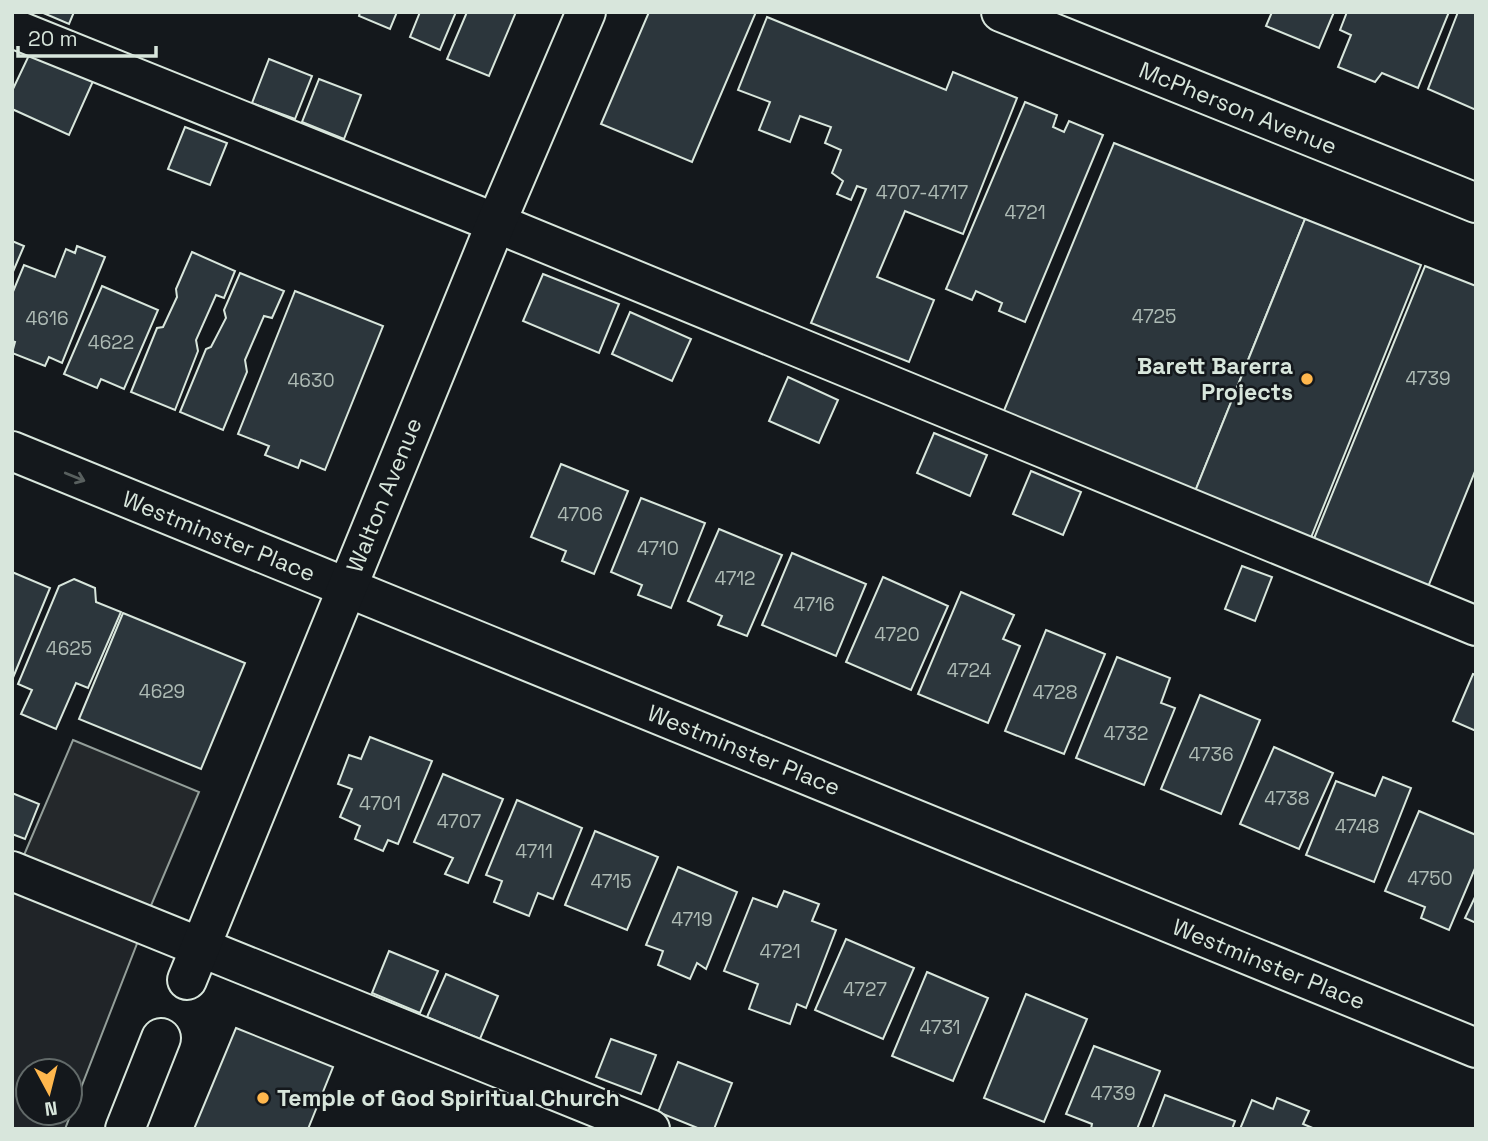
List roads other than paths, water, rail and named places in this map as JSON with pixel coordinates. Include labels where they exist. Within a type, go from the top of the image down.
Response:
[{"type":"street","name":"Walton Avenue","points":[[193,964],[496,223],[586,12]]},
{"type":"street","name":"McPherson Avenue","points":[[1001,12],[1476,203]]},
{"type":"street","points":[[12,28],[496,223],[1476,626]]},
{"type":"street","name":"Westminster Place","points":[[12,450],[1476,1048]]},
{"type":"street","points":[[12,870],[193,964],[650,1129]]},
{"type":"street","points":[[125,1129],[161,1038]]},
{"type":"place","name":"Barett Barerra Projects","points":[[1307,379]]},
{"type":"place","name":"Temple of God Spiritual Church","points":[[263,1098]]}]
